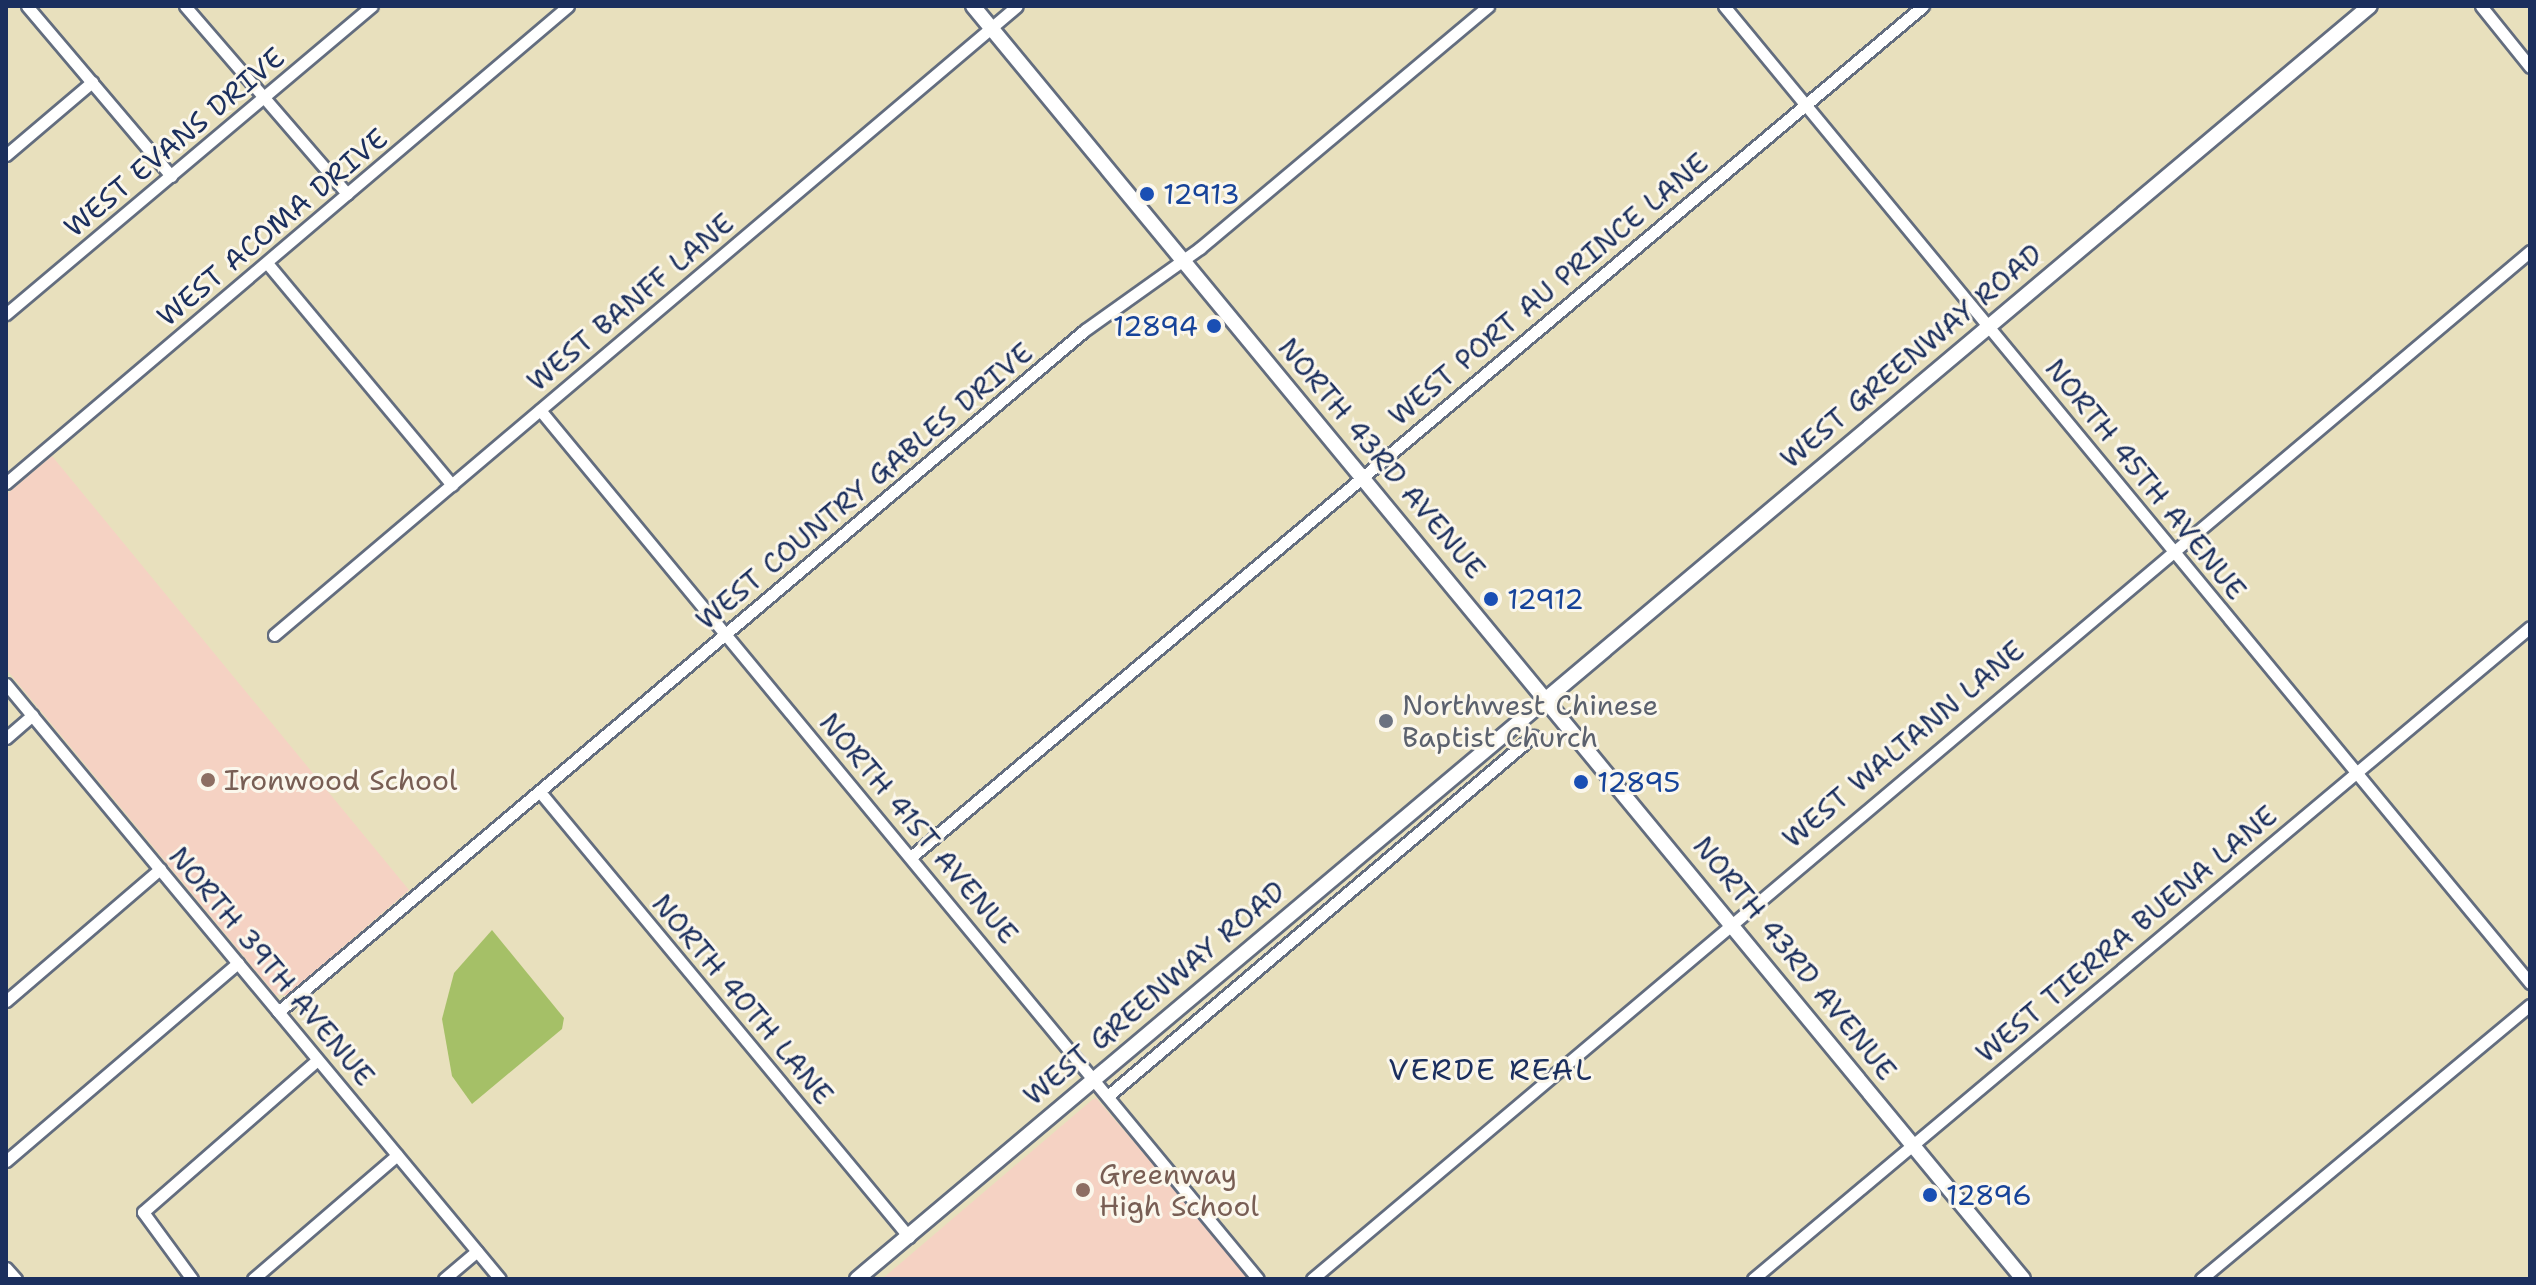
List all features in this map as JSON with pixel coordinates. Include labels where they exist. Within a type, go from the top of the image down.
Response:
[{"type":"main road","name":"NORTH 43RD AVENUE","points":[[973,6],[1546,696],[2023,1279]]},
{"type":"main road","name":"WEST GREENWAY ROAD","points":[[857,1279],[1486,746],[2370,6]]},
{"type":"street","points":[[27,6],[171,176]]},
{"type":"street","points":[[185,6],[347,194]]},
{"type":"street","name":"WEST EVANS DRIVE","points":[[6,314],[372,6]]},
{"type":"street","name":"WEST ACOMA DRIVE","points":[[6,483],[568,6]]},
{"type":"street","name":"WEST BANFF LANE","points":[[274,635],[1017,6]]},
{"type":"street","name":"WEST COUNTRY GABLES DRIVE","points":[[278,1012],[1085,330],[1184,259],[1488,6]]},
{"type":"street","name":"NORTH 45TH AVENUE","points":[[1724,6],[2530,983]]},
{"type":"street","name":"WEST PORT AU PRINCE LANE","points":[[911,857],[1923,6]]},
{"type":"street","points":[[2481,6],[2530,67]]},
{"type":"street","points":[[6,155],[92,82]]},
{"type":"street","name":"WEST WALTANN LANE","points":[[1312,1279],[1730,921],[2530,251]]},
{"type":"street","points":[[267,263],[452,485]]},
{"type":"street","name":"NORTH 41ST AVENUE","points":[[540,410],[1258,1279]]},
{"type":"street","name":"WEST TIERRA BUENA LANE","points":[[1753,1279],[2530,627]]},
{"type":"street","name":"NORTH 39TH AVENUE","points":[[6,684],[500,1279]]},
{"type":"street","points":[[6,738],[32,715]]},
{"type":"street","name":"WEST GREENWAY ROAD","points":[[1109,1095],[1533,736]]},
{"type":"street","points":[[1486,746],[1501,763]]},
{"type":"street","name":"NORTH 40TH LANE","points":[[540,792],[909,1237]]},
{"type":"street","points":[[6,1001],[160,869]]},
{"type":"street","points":[[6,1161],[238,963]]},
{"type":"street","points":[[2201,1279],[2530,1005]]},
{"type":"street","points":[[192,1279],[143,1212],[317,1060]]},
{"type":"street","points":[[253,1279],[397,1155]]},
{"type":"street","points":[[444,1279],[477,1251]]},
{"type":"street","points":[[6,1268],[16,1279]]},
{"type":"shaded area","name":"Ironwood School","points":[[52,456],[409,890],[287,995],[276,995],[6,669],[6,495]]},
{"type":"shaded area","name":"Greenway High School","points":[[1096,1098],[1252,1279],[882,1279],[1092,1100]]},
{"type":"green space","points":[[492,930],[564,1018],[562,1029],[472,1104],[452,1076],[442,1019],[454,973]]},
{"type":"place","name":"12913","points":[[1147,194]]},
{"type":"place","name":"12894","points":[[1214,326]]},
{"type":"place","name":"12912","points":[[1491,599]]},
{"type":"place","name":"Northwest Chinese Baptist Church","points":[[1386,721]]},
{"type":"place","name":"Ironwood School","points":[[208,780]]},
{"type":"place","name":"12895","points":[[1581,782]]},
{"type":"place","name":"Greenway High School","points":[[1083,1190]]},
{"type":"place","name":"12896","points":[[1930,1195]]},
{"type":"district","name":"VERDE REAL","points":[[1491,1070]]}]
